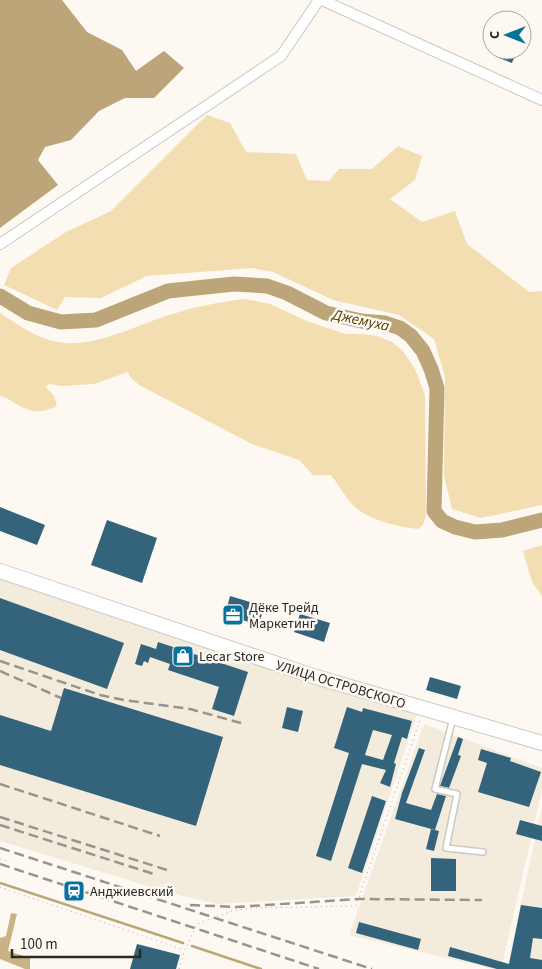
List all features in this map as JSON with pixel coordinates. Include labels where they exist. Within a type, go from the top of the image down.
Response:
[{"type":"street","points":[[0,244],[281,56],[321,0],[542,100]]},
{"type":"street","name":"УЛИЦА ОСТРОВСКОГО","points":[[0,571],[316,677],[542,743]]},
{"type":"lane","points":[[453,718],[435,789],[456,794],[446,848],[483,852]]},
{"type":"path","points":[[179,969],[197,924],[232,911],[252,908],[356,906],[424,709]]},
{"type":"path","points":[[0,859],[9,862]]},
{"type":"path","points":[[0,887],[185,950]]},
{"type":"shaded area","points":[[0,0],[62,0],[87,32],[122,50],[136,71],[164,51],[184,68],[154,98],[125,98],[99,111],[71,140],[45,147],[38,160],[58,185],[0,228]]},
{"type":"shaded area","points":[[207,115],[230,123],[246,152],[296,154],[307,180],[329,181],[339,169],[372,169],[398,146],[422,156],[415,180],[390,199],[422,222],[455,211],[467,244],[529,292],[542,291],[542,505],[481,518],[452,509],[444,476],[445,377],[434,339],[399,315],[333,300],[273,272],[252,268],[147,276],[101,298],[65,297],[57,310],[4,285],[11,268],[66,232],[111,211]]},
{"type":"shaded area","points":[[245,299],[270,304],[307,321],[345,334],[377,336],[392,342],[403,351],[415,369],[425,395],[426,516],[423,525],[418,529],[393,525],[368,516],[351,503],[331,475],[313,475],[299,460],[252,444],[139,385],[130,377],[128,372],[94,384],[62,386],[49,384],[46,387],[54,396],[57,406],[42,411],[28,410],[0,396],[0,313],[43,338],[71,343],[85,342],[114,335],[188,310],[216,303]]},
{"type":"shaded area","points":[[542,545],[542,596],[532,582],[523,551]]},
{"type":"shaded area","points":[[0,578],[251,663],[417,714],[356,896],[218,904],[174,894],[0,841]]},
{"type":"shaded area","points":[[424,724],[542,768],[542,791],[501,969],[493,969],[349,935]]},
{"type":"shaded area","points":[[542,806],[542,969],[507,969]]},
{"type":"shaded area","points":[[11,913],[17,914],[8,951],[30,958],[30,969],[25,969],[0,959],[0,938],[6,936]]},
{"type":"building","points":[[0,507],[45,525],[37,545],[0,531]]},
{"type":"building","points":[[107,520],[157,538],[142,583],[91,565]]},
{"type":"building","points":[[230,596],[264,606],[259,625],[225,615]]},
{"type":"building","points":[[0,598],[124,643],[107,689],[0,650]]},
{"type":"building","points":[[300,614],[330,623],[324,642],[294,632]]},
{"type":"building","points":[[158,642],[248,672],[234,716],[212,709],[219,687],[168,670],[170,664],[150,657],[148,663],[144,661],[142,666],[135,664],[141,644],[156,649]]},
{"type":"building","points":[[430,677],[461,686],[457,699],[426,690]]},
{"type":"building","points":[[64,688],[223,737],[196,826],[0,765],[0,715],[51,731]]},
{"type":"building","points":[[287,707],[303,711],[298,732],[282,728]]},
{"type":"building","points":[[347,707],[362,712],[363,708],[412,721],[407,739],[402,737],[394,763],[396,764],[390,787],[380,783],[386,770],[362,764],[331,861],[316,856],[349,753],[334,748]],"holes":[[[373,730],[392,735],[383,760],[365,755]]]},
{"type":"building","points":[[458,737],[463,739],[458,755],[461,756],[449,788],[440,786]]},
{"type":"building","points":[[419,748],[425,750],[406,803],[431,810],[437,794],[446,796],[435,830],[395,819],[402,793]]},
{"type":"building","points":[[481,749],[511,758],[510,761],[541,772],[529,807],[478,792],[487,763],[478,760]]},
{"type":"building","points":[[372,796],[386,801],[362,873],[348,868]]},
{"type":"building","points":[[520,820],[542,826],[542,841],[516,834]]},
{"type":"building","points":[[431,829],[439,831],[434,851],[426,849]]},
{"type":"building","points":[[431,858],[456,859],[456,891],[431,891]]},
{"type":"building","points":[[521,905],[542,908],[542,939],[533,938],[530,958],[542,960],[542,969],[497,969],[448,956],[450,947],[509,964]]},
{"type":"building","points":[[359,922],[421,939],[418,950],[356,933]]},
{"type":"building","points":[[137,944],[180,955],[176,969],[130,969]]},
{"type":"waterway","name":"Джемуха","points":[[0,296],[28,313],[61,322],[96,320],[168,291],[234,284],[267,286],[287,293],[326,313],[361,321],[385,323],[400,328],[411,336],[423,351],[437,388],[434,511],[442,521],[455,527],[475,532],[502,530],[542,520]]},
{"type":"waterway","points":[[0,883],[183,943]]},
{"type":"waterway","points":[[192,946],[261,969]]},
{"type":"railway","points":[[0,661],[100,695],[190,709],[241,723]]},
{"type":"railway","points":[[0,671],[61,698]]},
{"type":"railway","points":[[0,784],[160,836]]},
{"type":"railway","points":[[0,817],[167,870]]},
{"type":"railway","points":[[0,825],[157,875]]},
{"type":"railway","points":[[0,848],[372,969]]},
{"type":"railway","points":[[0,864],[319,969]]},
{"type":"railway","points":[[190,905],[236,907],[358,899],[482,900]]},
{"type":"place","name":"Дёке Трейд Маркетинг","points":[[233,615]]},
{"type":"place","name":"Lecar Store","points":[[183,656]]},
{"type":"place","name":"Анджиевский","points":[[74,891]]}]
